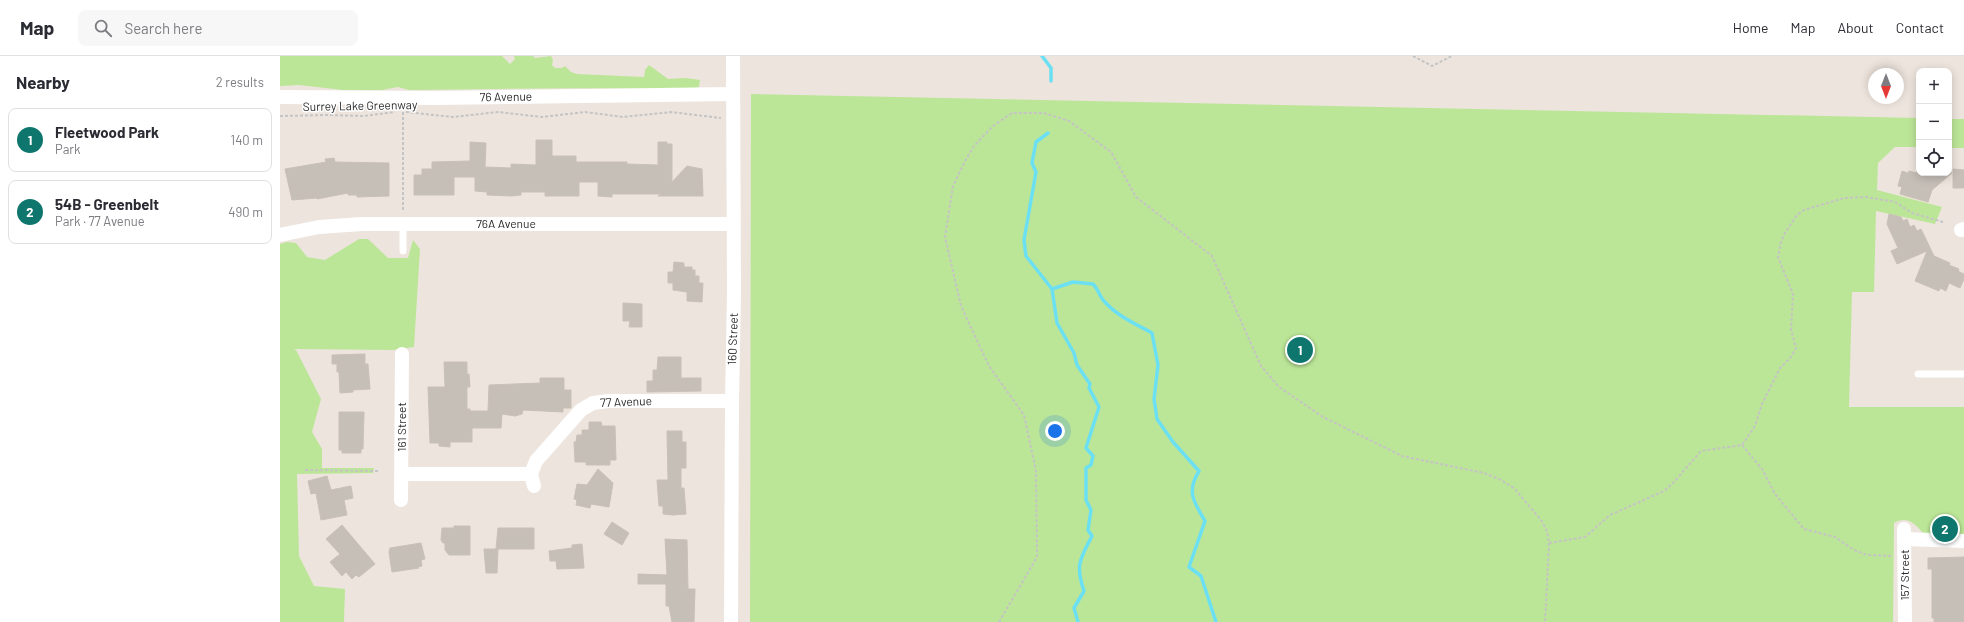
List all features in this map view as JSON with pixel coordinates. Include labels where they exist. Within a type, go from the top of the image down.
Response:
[{"type":"street","name":"160 Street","points":[[731,622],[734,293],[732,224],[733,56]]},
{"type":"street","name":"76 Avenue","points":[[280,97],[435,98],[733,94]]},
{"type":"street","name":"76A Avenue","points":[[280,235],[319,227],[403,219],[732,224]]},
{"type":"street","name":"161 Street","points":[[401,500],[402,354]]},
{"type":"street","name":"77 Avenue","points":[[402,474],[532,480],[536,461],[581,410],[593,403],[608,401],[732,401]]},
{"type":"street","name":"157 Street","points":[[1905,622],[1904,534],[1964,542]]},
{"type":"lane","points":[[403,219],[403,250]]},
{"type":"lane","points":[[1918,374],[1964,374]]},
{"type":"path","points":[[1413,56],[1432,66],[1452,56]]},
{"type":"path","points":[[403,112],[403,219]]},
{"type":"path","name":"Surrey Lake Greenway","points":[[280,116],[364,116],[403,112],[453,117],[498,112],[542,117],[585,112],[623,117],[671,112],[696,116],[726,118]]},
{"type":"path","points":[[999,622],[1037,557],[1036,472],[1024,415],[989,366],[961,306],[945,237],[953,186],[965,161],[974,146],[992,126],[1012,113],[1044,113],[1069,121],[1111,152],[1136,197],[1212,256],[1261,366],[1279,387],[1323,417],[1402,456],[1484,473],[1499,479],[1514,488],[1542,520],[1547,531],[1549,543],[1545,622]]},
{"type":"path","points":[[1549,543],[1585,537],[1610,515],[1664,491],[1674,482],[1701,451],[1742,445],[1755,426],[1762,404],[1780,368],[1796,348],[1790,329],[1793,294],[1778,257],[1781,242],[1785,233],[1797,215],[1804,210],[1844,198],[1866,197],[1895,202],[1912,213],[1943,222]]},
{"type":"path","points":[[1742,445],[1762,469],[1775,494],[1804,529],[1835,537],[1854,550],[1867,555],[1898,556]]},
{"type":"path","points":[[305,470],[378,471]]},
{"type":"green space","points":[[280,56],[502,56],[510,64],[515,59],[514,56],[533,56],[535,58],[551,56],[553,60],[552,65],[555,68],[562,68],[565,66],[571,72],[577,74],[644,77],[645,70],[649,65],[668,79],[686,78],[700,80],[699,87],[685,89],[565,88],[409,90],[398,87],[382,90],[343,90],[299,85],[280,86]]},
{"type":"green space","points":[[751,94],[1916,118],[1916,147],[1895,147],[1878,163],[1877,190],[1942,207],[1935,224],[1876,211],[1874,292],[1852,292],[1849,407],[1964,407],[1964,535],[1925,535],[1911,522],[1903,520],[1894,523],[1893,622],[750,622]]},
{"type":"green space","points":[[1952,119],[1964,119],[1964,148],[1952,148]]},
{"type":"green space","points":[[359,239],[368,239],[388,258],[408,258],[413,240],[420,249],[414,347],[393,350],[293,349],[296,350],[321,399],[312,432],[322,449],[322,468],[374,468],[373,473],[297,474],[299,556],[314,586],[345,589],[344,622],[280,622],[280,244],[287,242],[296,243],[307,257],[325,260]]},
{"type":"building","points":[[536,140],[552,140],[552,156],[576,156],[576,162],[627,162],[627,164],[658,165],[658,142],[667,142],[667,144],[672,144],[672,182],[687,166],[702,169],[703,196],[612,194],[612,197],[598,196],[598,182],[579,182],[579,196],[545,196],[545,192],[521,192],[521,195],[511,196],[487,195],[487,192],[475,191],[475,177],[454,177],[454,195],[414,195],[414,175],[422,175],[422,169],[432,169],[432,162],[470,161],[470,142],[486,143],[485,167],[511,168],[511,164],[536,165]]},
{"type":"building","points":[[334,158],[335,162],[389,163],[389,196],[357,197],[357,195],[348,195],[348,193],[317,199],[292,200],[285,169],[326,162],[325,159]]},
{"type":"building","points":[[1953,169],[1964,170],[1964,188],[1953,188]]},
{"type":"building","points":[[1902,171],[1908,173],[1909,171],[1916,173],[1916,176],[1948,176],[1932,190],[1928,202],[1900,194],[1902,187],[1898,186]]},
{"type":"building","points":[[1889,214],[1901,217],[1903,221],[1907,219],[1910,227],[1914,225],[1917,231],[1921,229],[1934,256],[1950,263],[1949,265],[1959,269],[1958,271],[1964,274],[1964,279],[1960,288],[1949,283],[1946,291],[1940,288],[1939,291],[1915,281],[1927,251],[1897,264],[1891,251],[1898,248],[1887,224]]},
{"type":"building","points":[[674,262],[684,263],[684,267],[692,267],[692,270],[695,270],[695,276],[699,276],[699,283],[703,283],[702,302],[687,301],[687,292],[673,290],[673,283],[668,283],[668,272],[673,272]]},
{"type":"building","points":[[623,303],[642,304],[642,327],[629,327],[630,321],[623,321]]},
{"type":"building","points":[[365,354],[365,364],[368,364],[370,389],[353,390],[353,392],[340,393],[339,372],[337,372],[337,364],[332,364],[332,355]]},
{"type":"building","points":[[658,357],[681,357],[681,378],[701,378],[701,391],[647,392],[647,381],[653,381],[653,370],[657,370]]},
{"type":"building","points":[[444,362],[467,362],[467,374],[469,374],[470,387],[467,387],[467,409],[470,409],[470,411],[488,411],[489,385],[540,383],[540,378],[564,378],[564,390],[571,390],[571,408],[563,408],[563,412],[523,410],[522,414],[515,416],[502,414],[501,428],[472,428],[472,442],[450,442],[450,447],[439,446],[439,443],[430,443],[428,387],[445,387]]},
{"type":"building","points":[[339,412],[364,412],[363,449],[361,449],[361,453],[342,453],[342,450],[339,450]]},
{"type":"building","points":[[589,422],[601,422],[602,426],[615,426],[616,460],[610,460],[610,465],[586,465],[586,462],[575,462],[574,442],[576,442],[577,435],[582,435],[582,430],[589,430]]},
{"type":"building","points":[[667,431],[682,431],[682,442],[686,442],[686,468],[681,468],[681,488],[684,488],[686,514],[663,514],[663,506],[659,506],[657,480],[668,480]]},
{"type":"building","points":[[598,469],[613,483],[609,507],[591,504],[590,508],[576,505],[577,500],[574,499],[577,484],[587,485]]},
{"type":"building","points":[[327,476],[331,490],[351,486],[353,498],[344,500],[347,515],[321,520],[316,493],[311,494],[308,481]]},
{"type":"building","points":[[612,522],[629,533],[622,545],[604,534]]},
{"type":"building","points":[[342,525],[375,564],[359,577],[356,575],[352,579],[346,572],[342,576],[330,562],[340,554],[326,539]]},
{"type":"building","points":[[454,526],[470,526],[470,555],[449,555],[445,550],[445,543],[441,540],[442,528],[454,528]]},
{"type":"building","points":[[498,528],[534,528],[534,549],[496,549]]},
{"type":"building","points":[[665,539],[687,540],[688,589],[695,589],[694,622],[672,622],[669,606],[666,606],[666,584],[638,584],[638,574],[667,575]]},
{"type":"building","points":[[421,543],[425,559],[421,560],[422,566],[418,567],[419,568],[392,572],[389,552],[390,548]]},
{"type":"building","points":[[582,544],[584,568],[557,569],[556,561],[550,561],[549,551],[572,548],[572,545]]},
{"type":"building","points":[[484,549],[498,549],[497,573],[486,573]]},
{"type":"building","points":[[1964,557],[1964,622],[1934,622],[1934,618],[1932,618],[1932,569],[1928,569],[1928,558]]},
{"type":"waterway","points":[[1042,56],[1051,68],[1051,81]]},
{"type":"waterway","points":[[1048,133],[1036,142],[1032,163],[1036,172],[1024,240],[1026,256],[1052,289],[1073,282],[1093,284],[1103,300],[1110,307],[1127,319],[1152,333],[1158,365],[1154,399],[1157,419],[1173,442],[1199,471],[1195,478],[1192,491],[1195,502],[1205,521],[1189,567],[1201,576],[1216,622]]},
{"type":"waterway","points":[[1052,289],[1057,323],[1074,353],[1077,365],[1090,384],[1089,388],[1099,407],[1086,448],[1093,456],[1091,465],[1086,468],[1086,500],[1091,510],[1088,530],[1092,536],[1084,551],[1079,568],[1084,591],[1074,608],[1078,622]]},
{"type":"place","name":"Fleetwood Park","points":[[1300,350]]},
{"type":"place","name":"54B - Greenbelt","points":[[1945,529]]}]
